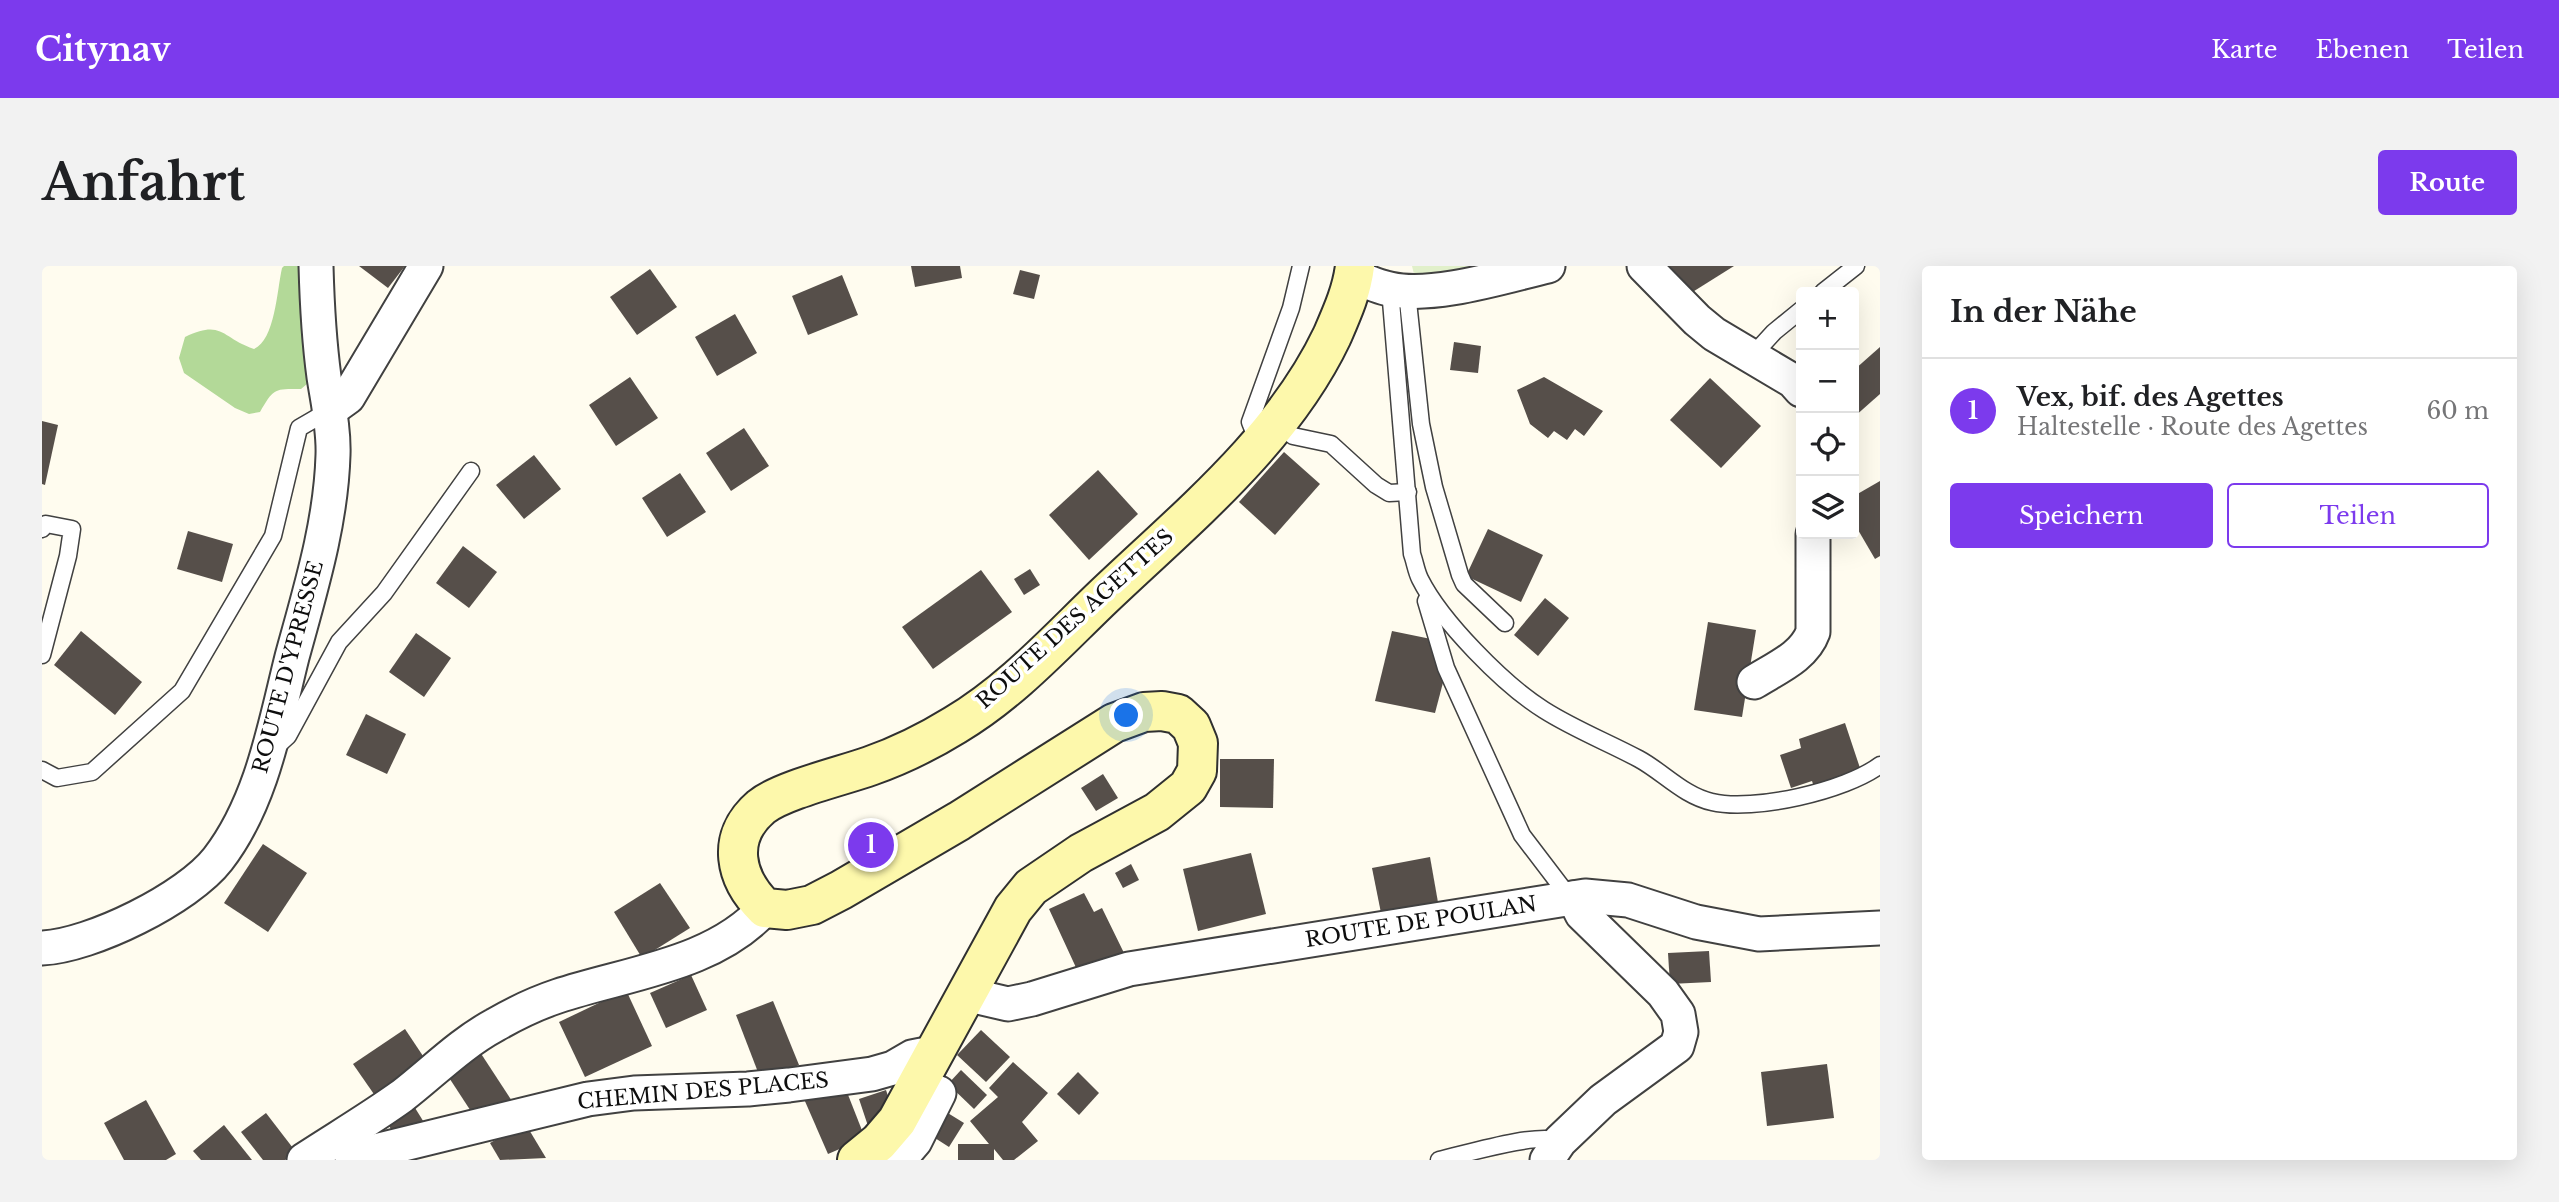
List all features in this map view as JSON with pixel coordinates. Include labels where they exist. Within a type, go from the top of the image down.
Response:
[{"type":"street","name":"ROUTE D'YPRESSE","points":[[42,948],[78,941],[127,922],[197,881],[218,860],[248,808],[268,749],[312,583],[328,508],[333,454],[317,304],[316,266]]},
{"type":"street","points":[[330,410],[348,397],[426,266]]},
{"type":"street","points":[[1354,271],[1398,290],[1471,284],[1548,266]]},
{"type":"street","points":[[1644,266],[1714,334],[1796,384]]},
{"type":"street","name":"ROUTE DES AGETTES","points":[[765,908],[746,887],[739,872],[737,851],[743,831],[762,806],[794,791],[897,755],[956,724],[1025,671],[1202,503],[1268,434],[1303,388],[1320,359],[1346,306],[1354,271]]},
{"type":"street","points":[[1754,682],[1796,656],[1810,641],[1814,632],[1813,539]]},
{"type":"street","points":[[304,1160],[401,1096],[464,1044],[495,1025],[554,997],[675,961],[717,945],[742,930],[765,908],[787,911],[812,905],[841,891],[960,821],[1114,723],[1144,712],[1178,714],[1191,726],[1198,743],[1197,771],[1188,787],[1157,812],[1081,853],[1031,887],[1013,909],[965,994],[915,1141],[899,1160]]},
{"type":"street","name":"ROUTE DE POULAN","points":[[965,994],[1008,1004],[1129,969],[1585,896],[1628,900],[1696,922],[1759,934],[1880,928]]},
{"type":"street","points":[[1554,1150],[1603,1100],[1677,1046],[1681,1032],[1678,1013],[1663,993],[1582,914],[1572,898]]},
{"type":"street","name":"CHEMIN DES PLACES","points":[[352,1160],[368,1153],[588,1099],[634,1093],[789,1085],[872,1074],[893,1068],[912,1056],[922,1055],[935,1076]]},
{"type":"street","points":[[857,1160],[898,1122],[935,1076]]},
{"type":"lane","points":[[1301,266],[1291,308],[1250,422],[1268,434],[1331,444],[1344,453],[1376,485],[1389,493],[1408,492]]},
{"type":"lane","points":[[1829,287],[1856,266]]},
{"type":"lane","points":[[1398,290],[1412,554],[1419,577],[1429,595],[1443,615],[1490,666],[1542,709],[1640,760],[1681,789],[1709,802],[1735,806],[1828,790],[1880,765]]},
{"type":"lane","points":[[1398,290],[1434,487],[1460,575],[1464,584],[1505,623]]},
{"type":"lane","points":[[1752,356],[1774,332],[1796,314]]},
{"type":"lane","points":[[42,770],[57,778],[92,772],[182,691],[273,536],[299,428],[330,410]]},
{"type":"lane","points":[[268,749],[279,745],[288,736],[339,642],[384,593],[471,471]]},
{"type":"lane","points":[[42,529],[46,524],[72,529],[68,556],[42,655]]},
{"type":"lane","points":[[1429,595],[1426,601],[1446,668],[1522,835],[1572,898]]},
{"type":"lane","points":[[1439,1160],[1526,1140],[1553,1138],[1554,1150]]},
{"type":"green space","points":[[284,266],[306,266],[307,384],[301,389],[276,391],[260,412],[249,414],[235,408],[184,373],[179,358],[185,337],[207,330],[221,332],[254,349],[261,344],[271,325]]},
{"type":"green space","points":[[1412,266],[1472,266],[1415,278]]},
{"type":"building","points":[[359,266],[405,266],[388,288]]},
{"type":"building","points":[[911,266],[960,266],[962,278],[915,287]]},
{"type":"building","points":[[1663,266],[1734,266],[1683,298]]},
{"type":"building","points":[[650,269],[677,307],[637,335],[610,297]]},
{"type":"building","points":[[1020,270],[1040,275],[1034,299],[1013,294]]},
{"type":"building","points":[[842,275],[858,315],[808,335],[792,296]]},
{"type":"building","points":[[735,314],[757,353],[717,376],[695,337]]},
{"type":"building","points":[[1454,342],[1481,346],[1478,373],[1450,370]]},
{"type":"building","points":[[1880,347],[1880,394],[1859,413],[1859,366]]},
{"type":"building","points":[[630,377],[658,418],[616,446],[589,405]]},
{"type":"building","points":[[1544,377],[1603,411],[1584,436],[1575,429],[1567,440],[1554,431],[1548,438],[1530,424],[1517,390]]},
{"type":"building","points":[[1710,378],[1761,426],[1721,468],[1670,420]]},
{"type":"building","points":[[42,421],[58,425],[45,485],[42,484]]},
{"type":"building","points":[[744,428],[769,466],[731,491],[706,453]]},
{"type":"building","points":[[1284,452],[1320,484],[1275,535],[1239,502]]},
{"type":"building","points":[[534,455],[561,489],[524,519],[496,485]]},
{"type":"building","points":[[1098,470],[1138,514],[1089,560],[1049,515]]},
{"type":"building","points":[[680,473],[706,512],[667,537],[642,498]]},
{"type":"building","points":[[1880,481],[1880,556],[1875,559],[1859,532],[1859,493]]},
{"type":"building","points":[[1488,529],[1543,555],[1521,602],[1466,576]]},
{"type":"building","points":[[188,531],[233,544],[222,582],[177,569]]},
{"type":"building","points":[[463,546],[497,572],[469,608],[436,583]]},
{"type":"building","points":[[1030,569],[1040,585],[1024,595],[1014,579]]},
{"type":"building","points":[[981,570],[1012,612],[933,669],[902,627]]},
{"type":"building","points":[[1545,598],[1569,618],[1538,656],[1514,635]]},
{"type":"building","points":[[1708,622],[1756,630],[1742,717],[1694,710]]},
{"type":"building","points":[[81,631],[142,682],[115,715],[54,665]]},
{"type":"building","points":[[1392,631],[1431,639],[1445,675],[1435,713],[1375,701]]},
{"type":"building","points":[[416,633],[451,658],[424,697],[389,672]]},
{"type":"building","points":[[366,714],[406,734],[387,774],[346,755]]},
{"type":"building","points":[[1845,723],[1861,771],[1814,787],[1812,781],[1791,788],[1780,755],[1801,748],[1799,739]]},
{"type":"building","points":[[1220,759],[1274,759],[1273,808],[1220,807]]},
{"type":"building","points":[[1103,774],[1118,798],[1096,811],[1081,788]]},
{"type":"building","points":[[263,844],[307,873],[268,932],[224,903]]},
{"type":"building","points":[[1251,853],[1266,914],[1198,931],[1183,869]]},
{"type":"building","points":[[1430,857],[1439,908],[1382,918],[1372,868]]},
{"type":"building","points":[[1131,864],[1139,880],[1123,888],[1115,873]]},
{"type":"building","points":[[660,883],[690,928],[642,958],[614,912]]},
{"type":"building","points":[[1084,893],[1094,912],[1102,908],[1124,953],[1079,974],[1049,909]]},
{"type":"building","points":[[1709,951],[1711,982],[1670,984],[1668,953]]},
{"type":"building","points":[[691,975],[707,1010],[666,1028],[650,993]]},
{"type":"building","points":[[626,990],[652,1046],[585,1077],[559,1022]]},
{"type":"building","points":[[773,1001],[799,1065],[761,1080],[736,1015]]},
{"type":"building","points":[[405,1029],[429,1065],[378,1100],[353,1064]]},
{"type":"building","points":[[981,1030],[1010,1057],[986,1082],[957,1055]]},
{"type":"building","points":[[478,1049],[512,1101],[476,1119],[444,1070]]},
{"type":"building","points":[[1013,1062],[1048,1093],[1022,1122],[1038,1141],[1014,1160],[1003,1160],[994,1149],[994,1160],[958,1160],[958,1144],[989,1144],[970,1121],[998,1097],[989,1088]]},
{"type":"building","points":[[1827,1064],[1834,1118],[1767,1126],[1761,1072]]},
{"type":"building","points":[[961,1070],[987,1095],[974,1109],[948,1084]]},
{"type":"building","points":[[1078,1072],[1099,1093],[1079,1115],[1057,1094]]},
{"type":"building","points":[[843,1082],[865,1138],[828,1154],[804,1099]]},
{"type":"building","points":[[886,1090],[895,1117],[868,1126],[859,1099]]},
{"type":"building","points":[[146,1100],[176,1154],[166,1160],[124,1160],[104,1123]]},
{"type":"building","points":[[412,1103],[425,1124],[399,1141],[385,1120]]},
{"type":"building","points":[[938,1107],[964,1123],[949,1147],[924,1131]]},
{"type":"building","points":[[266,1113],[296,1152],[285,1160],[263,1160],[241,1132]]},
{"type":"building","points":[[525,1123],[546,1158],[500,1160],[490,1143]]},
{"type":"building","points":[[224,1125],[252,1160],[201,1160],[193,1151]]},
{"type":"place","name":"Vex, bif. des Agettes","points":[[871,845]]}]
